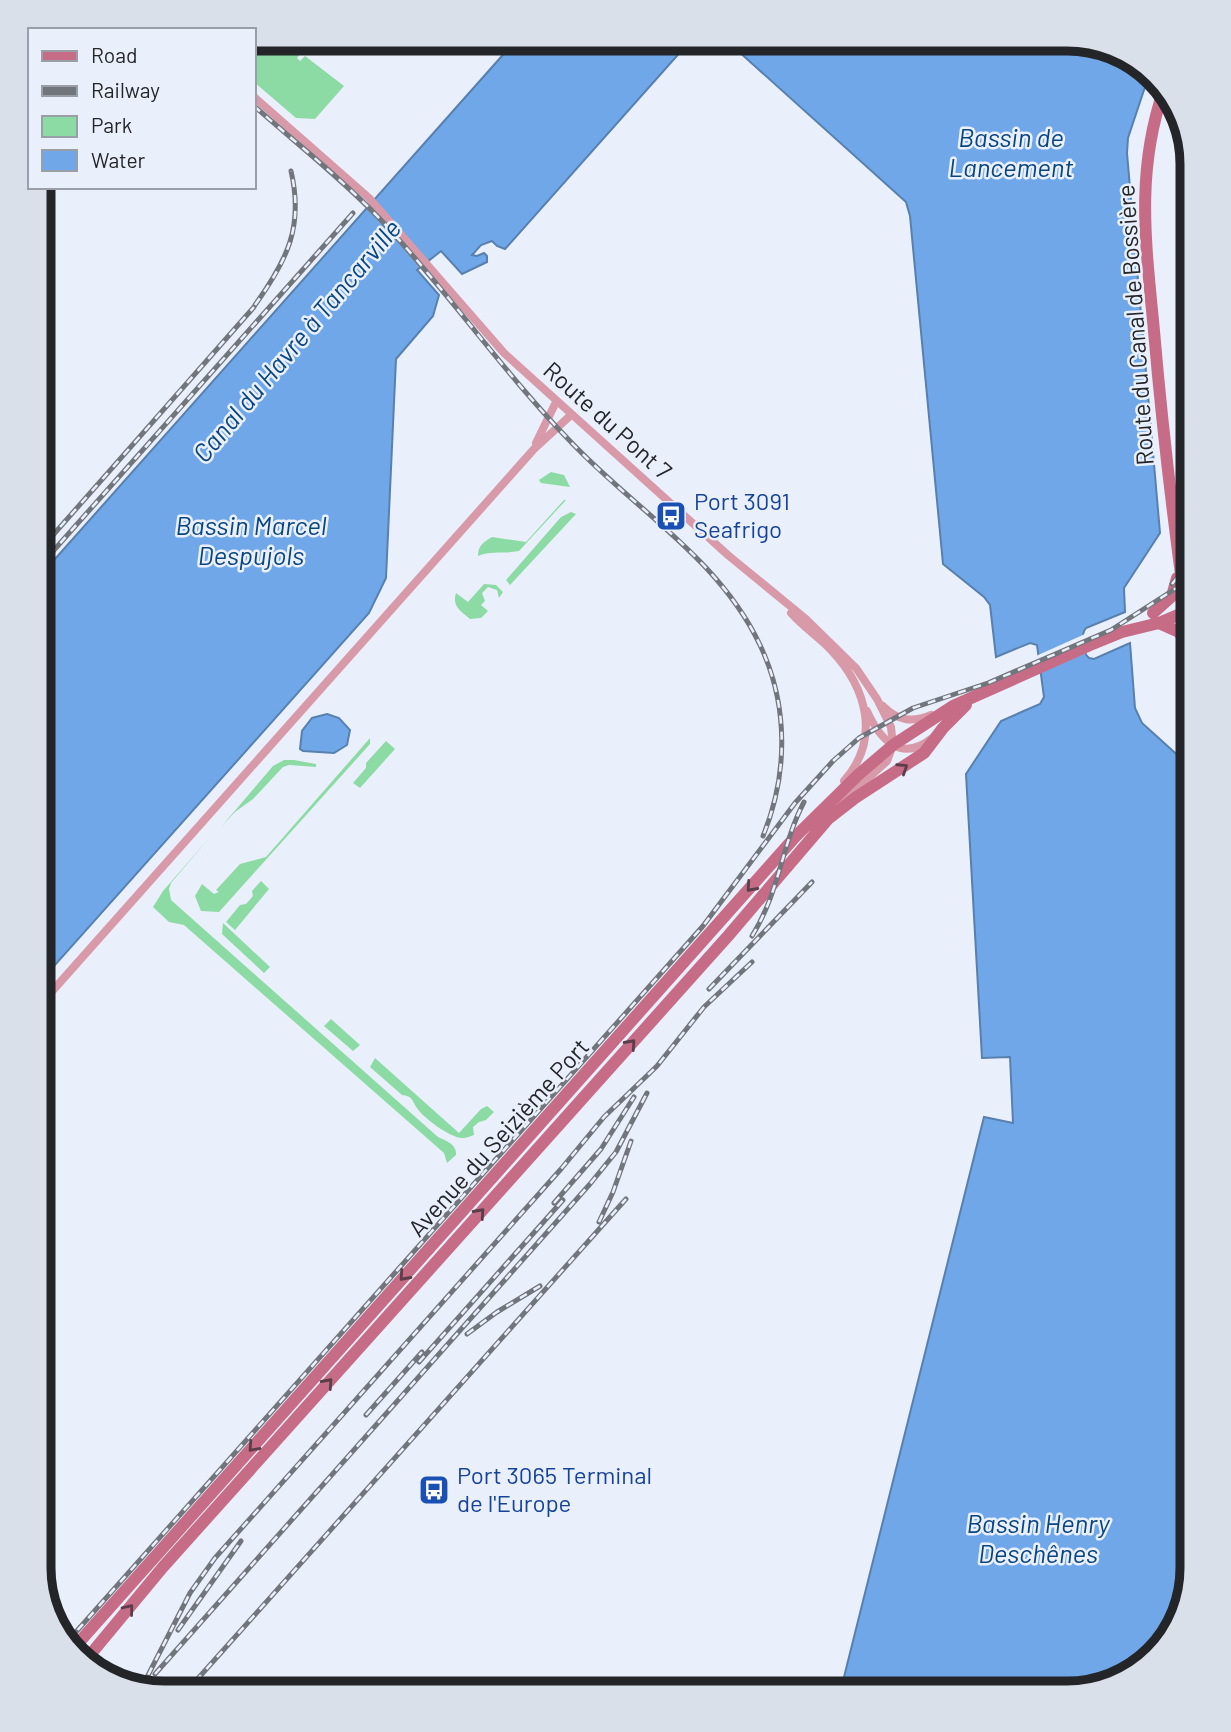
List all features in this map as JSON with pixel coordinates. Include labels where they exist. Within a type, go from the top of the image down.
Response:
[{"type":"main road","name":"Route du Canal de Bossière","points":[[1161,101],[1148,148],[1144,207],[1158,379],[1180,549]]},
{"type":"main road","name":"Route du Canal de Bossière","points":[[1172,501],[1180,532]]},
{"type":"main road","points":[[1172,501],[1176,587],[1156,618],[1180,634]]},
{"type":"main road","name":"Avenue du Seizième Port","points":[[79,1642],[796,836],[858,775],[894,745],[966,699],[1180,607]]},
{"type":"main road","name":"Avenue du Seizième Port","points":[[91,1654],[163,1567],[728,936],[828,819],[855,798],[916,760],[962,709],[986,691]]},
{"type":"street","name":"Route du Pont 7","points":[[256,99],[369,198],[504,353],[778,598]]},
{"type":"street","points":[[534,449],[556,402]]},
{"type":"street","points":[[51,992],[534,449],[571,415]]},
{"type":"street","points":[[1172,501],[1180,500]]},
{"type":"street","points":[[778,598],[841,662],[877,732],[886,742],[902,748],[920,746],[943,728]]},
{"type":"street","points":[[778,598],[806,619],[841,652],[877,699],[895,717],[909,721],[929,717],[966,699]]},
{"type":"street","points":[[796,836],[856,767],[862,754],[866,729],[859,696]]},
{"type":"street","points":[[828,819],[846,798],[887,761],[894,745],[891,727],[877,699]]},
{"type":"green space","points":[[256,51],[298,51],[301,53],[297,58],[300,61],[305,56],[344,86],[315,119],[296,118],[256,84]]},
{"type":"green space","points":[[551,472],[564,475],[570,487],[541,483],[539,480]]},
{"type":"green space","points":[[564,500],[519,551],[478,556],[480,546],[492,537],[526,542]]},
{"type":"green space","points":[[571,512],[576,514],[510,585],[506,580],[561,517]]},
{"type":"green space","points":[[484,584],[496,585],[503,592],[499,598],[497,590],[488,587],[482,593],[485,601],[481,605],[488,611],[481,618],[470,619],[456,605],[456,593],[468,602]]},
{"type":"green space","points":[[370,738],[370,744],[219,912],[201,911],[195,896],[202,884],[214,894],[219,892],[216,890],[240,864],[266,857]]},
{"type":"green space","points":[[386,741],[395,749],[360,788],[353,783],[366,768],[366,763]]},
{"type":"green space","points":[[284,760],[316,764],[316,767],[283,767],[253,799],[221,827],[273,766]]},
{"type":"green space","points":[[211,836],[171,883],[171,900],[438,1137],[453,1146],[456,1155],[447,1163],[444,1153],[184,925],[169,922],[153,907],[163,891]]},
{"type":"green space","points":[[261,881],[269,889],[235,930],[226,922],[240,905],[246,904],[253,896],[252,891]]},
{"type":"green space","points":[[223,923],[270,967],[264,973],[222,934]]},
{"type":"green space","points":[[331,1019],[360,1045],[353,1051],[324,1026]]},
{"type":"green space","points":[[375,1058],[459,1133],[481,1109],[487,1106],[494,1112],[473,1127],[474,1135],[463,1138],[445,1132],[420,1112],[410,1098],[402,1095],[370,1067]]},
{"type":"water","name":"Bassin Marcel Despujols","points":[[506,51],[681,51],[505,249],[492,241],[481,245],[472,255],[484,253],[487,262],[462,274],[441,251],[417,270],[439,295],[433,316],[396,359],[386,578],[369,613],[51,970],[51,563]]},
{"type":"water","name":"Bassin Henry Deschênes","points":[[738,51],[1075,51],[1111,59],[1146,83],[1128,138],[1127,153],[1160,533],[1124,588],[1125,612],[1086,628],[1082,639],[1087,655],[1094,659],[1130,643],[1135,708],[1142,723],[1180,757],[1180,1568],[1172,1612],[1157,1637],[1124,1666],[1111,1673],[1082,1680],[843,1681],[984,1117],[1013,1123],[1010,1057],[982,1058],[966,774],[1001,721],[1040,704],[1044,697],[1037,645],[1030,643],[996,657],[990,605],[943,564],[910,216],[906,202]]},
{"type":"water","points":[[327,714],[339,718],[350,730],[347,745],[334,753],[300,749],[302,731],[312,718]]},
{"type":"pier","points":[[1085,634],[1088,652],[1038,674],[1036,656]]},
{"type":"railway","points":[[256,108],[335,175],[380,219],[545,414],[595,466],[699,560],[743,614],[769,668],[780,716],[781,765],[771,813],[763,836]]},
{"type":"railway","points":[[255,305],[276,273],[290,242],[295,209],[291,171]]},
{"type":"railway","points":[[51,553],[353,213]]},
{"type":"railway","points":[[51,537],[254,307]]},
{"type":"railway","points":[[1172,584],[1180,574]]},
{"type":"railway","points":[[73,1635],[703,926],[795,803],[833,761],[859,738],[913,708],[988,683],[1111,630],[1180,586]]},
{"type":"railway","points":[[752,936],[769,902],[790,835],[804,802]]},
{"type":"railway","points":[[709,989],[812,882]]},
{"type":"railway","points":[[146,1679],[190,1593],[215,1558],[561,1169],[604,1117],[657,1066],[704,1007],[752,962]]},
{"type":"railway","points":[[155,1674],[590,1184],[616,1152],[647,1093]]},
{"type":"railway","points":[[554,1203],[601,1149],[634,1097]]},
{"type":"railway","points":[[599,1222],[631,1141]]},
{"type":"railway","points":[[196,1681],[626,1199]]},
{"type":"railway","points":[[419,1362],[563,1200]]},
{"type":"railway","points":[[467,1334],[540,1286]]},
{"type":"railway","points":[[366,1415],[422,1352]]},
{"type":"railway","points":[[178,1630],[241,1541]]},
{"type":"place","name":"Port 3091 Seafrigo","points":[[671,516]]},
{"type":"place","name":"Port 3065 Terminal de l'Europe","points":[[434,1490]]},
{"type":"water label","name":"Bassin de Lancement","points":[[1011,153]]},
{"type":"water label","name":"Canal du Havre à Tancarville","points":[[297,341]]}]
